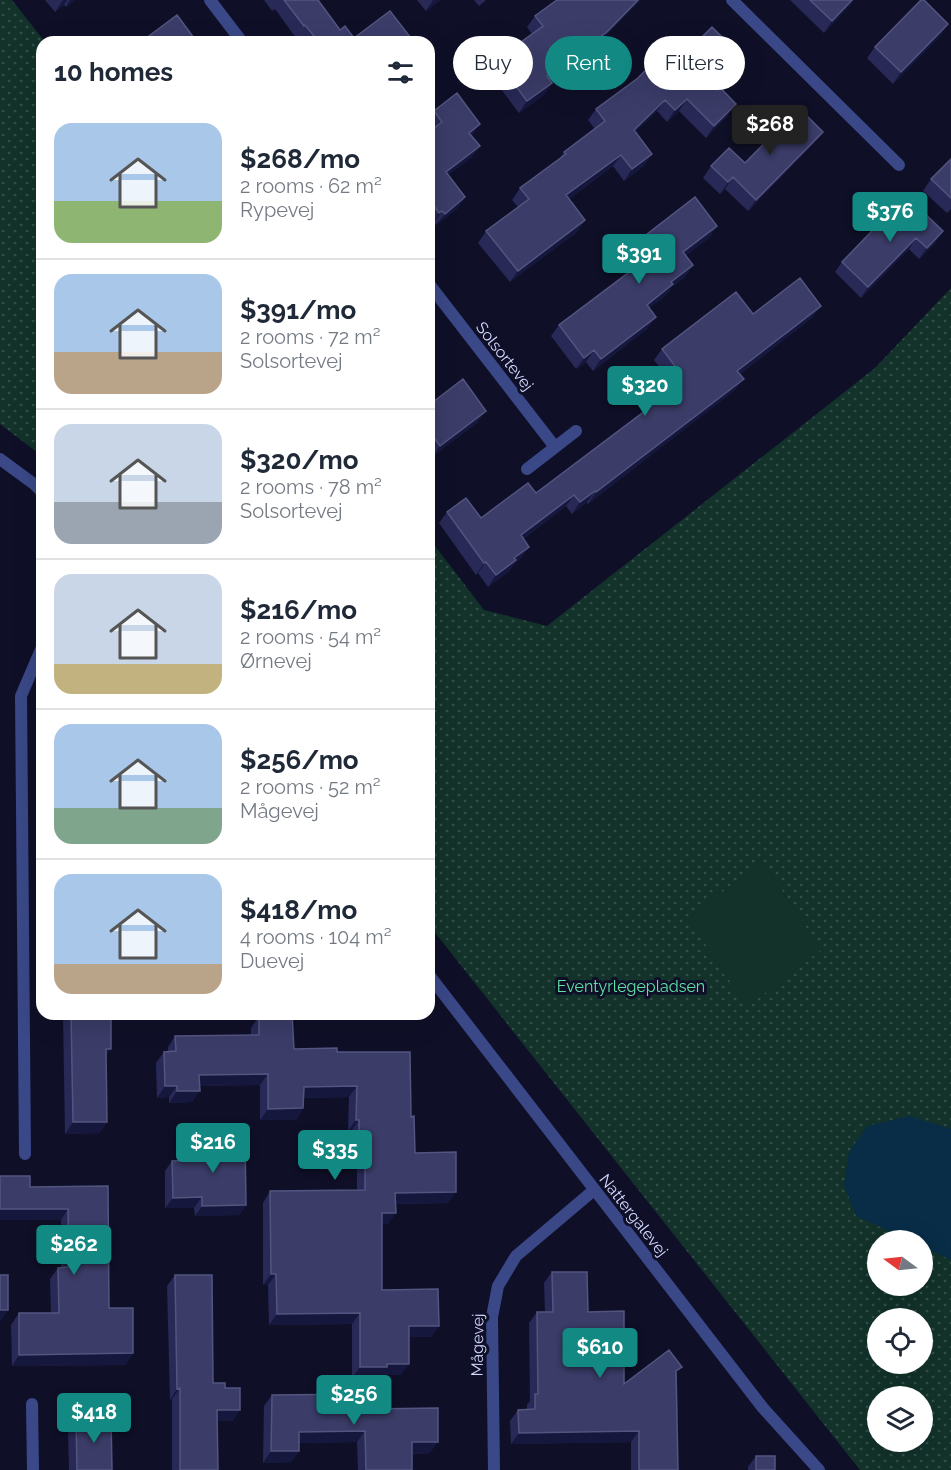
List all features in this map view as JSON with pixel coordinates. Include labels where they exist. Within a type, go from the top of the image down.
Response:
[{"type":"street","points":[[210,0],[238,36]]},
{"type":"street","points":[[732,0],[900,165]]},
{"type":"street","name":"Solsortevej","points":[[435,292],[555,447]]},
{"type":"street","points":[[527,469],[576,431]]},
{"type":"street","points":[[0,459],[36,486]]},
{"type":"street","points":[[25,1154],[21,696],[36,661]]},
{"type":"street","name":"Nattergalevej","points":[[435,983],[763,1407],[819,1470]]},
{"type":"street","name":"Mågevej","points":[[494,1470],[492,1317],[498,1286],[516,1256],[594,1190]]},
{"type":"street","points":[[32,1404],[33,1470]]},
{"type":"green space","points":[[0,0],[12,0],[40,36],[36,36],[36,451],[0,424]]},
{"type":"green space","name":"Eventyrlegepladsen","points":[[951,288],[951,1470],[860,1470],[435,933],[435,546],[484,610],[547,626],[875,368]]},
{"type":"green space","points":[[763,861],[821,950],[747,1007],[688,918]]},
{"type":"water","points":[[909,1116],[951,1129],[951,1260],[933,1252],[933,1230],[887,1230],[856,1216],[844,1185],[849,1152],[867,1126]]},
{"type":"building","points":[[284,0],[318,0],[340,30],[345,26],[352,36],[314,36]]},
{"type":"building","points":[[557,0],[638,0],[602,36],[545,36],[545,88],[527,101],[519,90],[533,90],[533,36],[529,36],[543,26],[535,16]]},
{"type":"building","points":[[810,0],[852,0],[832,21]]},
{"type":"building","points":[[921,0],[924,0],[948,24],[901,72],[875,47]]},
{"type":"building","points":[[390,11],[409,36],[357,36]]},
{"type":"building","points":[[177,15],[193,36],[149,36]]},
{"type":"building","points":[[712,27],[721,36],[703,36]]},
{"type":"building","points":[[644,72],[644,90],[722,90],[736,104],[714,126],[687,99],[675,110],[665,100],[634,130],[652,154],[632,169],[621,155],[566,195],[585,220],[518,271],[486,231],[529,199],[520,188],[605,121],[596,109],[622,90],[632,90],[632,82]]},
{"type":"building","points":[[457,93],[480,124],[469,133],[480,146],[446,172],[465,197],[445,214],[442,211],[439,213],[435,207],[435,127],[442,122],[435,110]]},
{"type":"building","points":[[799,108],[823,132],[756,200],[733,177],[728,182],[711,166],[729,148],[745,163]]},
{"type":"building","points":[[951,159],[951,198],[931,179]]},
{"type":"building","points":[[695,197],[717,226],[683,252],[693,265],[647,305],[656,317],[601,359],[594,350],[584,358],[559,325],[649,257],[637,242]]},
{"type":"building","points":[[896,206],[910,220],[920,209],[943,231],[927,248],[916,238],[868,287],[842,262]]},
{"type":"building","points":[[800,278],[821,306],[737,371],[744,379],[596,492],[580,502],[574,495],[521,535],[529,547],[496,575],[486,562],[484,563],[447,512],[466,498],[481,518],[528,483],[536,493],[658,401],[654,395],[681,374],[662,349],[736,292],[753,314]]},
{"type":"building","points":[[463,379],[486,411],[440,446],[435,439],[435,400]]},
{"type":"building","points":[[71,1020],[111,1020],[111,1049],[106,1049],[107,1122],[73,1122]]},
{"type":"building","points":[[259,1020],[292,1020],[294,1049],[337,1048],[337,1052],[410,1052],[411,1117],[414,1116],[415,1153],[456,1152],[456,1192],[395,1193],[396,1213],[382,1213],[382,1290],[438,1289],[439,1326],[409,1326],[409,1364],[360,1367],[360,1313],[277,1314],[276,1274],[271,1274],[270,1191],[365,1190],[365,1146],[359,1146],[359,1120],[356,1120],[357,1086],[304,1087],[303,1108],[268,1109],[268,1074],[199,1075],[200,1091],[177,1091],[177,1086],[165,1086],[164,1052],[176,1051],[175,1036],[259,1035]]},
{"type":"building","points":[[227,1137],[227,1141],[245,1140],[246,1205],[202,1206],[202,1197],[173,1198],[172,1161],[199,1160],[198,1138]]},
{"type":"building","points":[[0,1176],[30,1176],[30,1187],[108,1186],[109,1308],[133,1308],[133,1353],[19,1355],[19,1313],[59,1313],[58,1268],[69,1267],[68,1209],[0,1209]]},
{"type":"building","points":[[552,1272],[587,1272],[588,1312],[624,1311],[624,1384],[669,1350],[682,1367],[676,1371],[678,1470],[639,1470],[639,1431],[519,1433],[518,1410],[535,1409],[535,1394],[538,1394],[537,1312],[553,1312]]},
{"type":"building","points":[[0,1275],[8,1275],[8,1310],[0,1310]]},
{"type":"building","points":[[175,1275],[212,1275],[213,1383],[225,1383],[225,1388],[240,1388],[240,1410],[217,1410],[218,1470],[180,1470],[180,1388],[177,1389]]},
{"type":"building","points":[[371,1394],[371,1409],[438,1408],[438,1442],[412,1442],[412,1470],[366,1470],[365,1431],[299,1432],[299,1451],[271,1451],[272,1395]]},
{"type":"building","points":[[76,1418],[111,1418],[112,1470],[77,1470]]},
{"type":"building","points":[[756,1456],[775,1456],[775,1470],[756,1470]]}]
